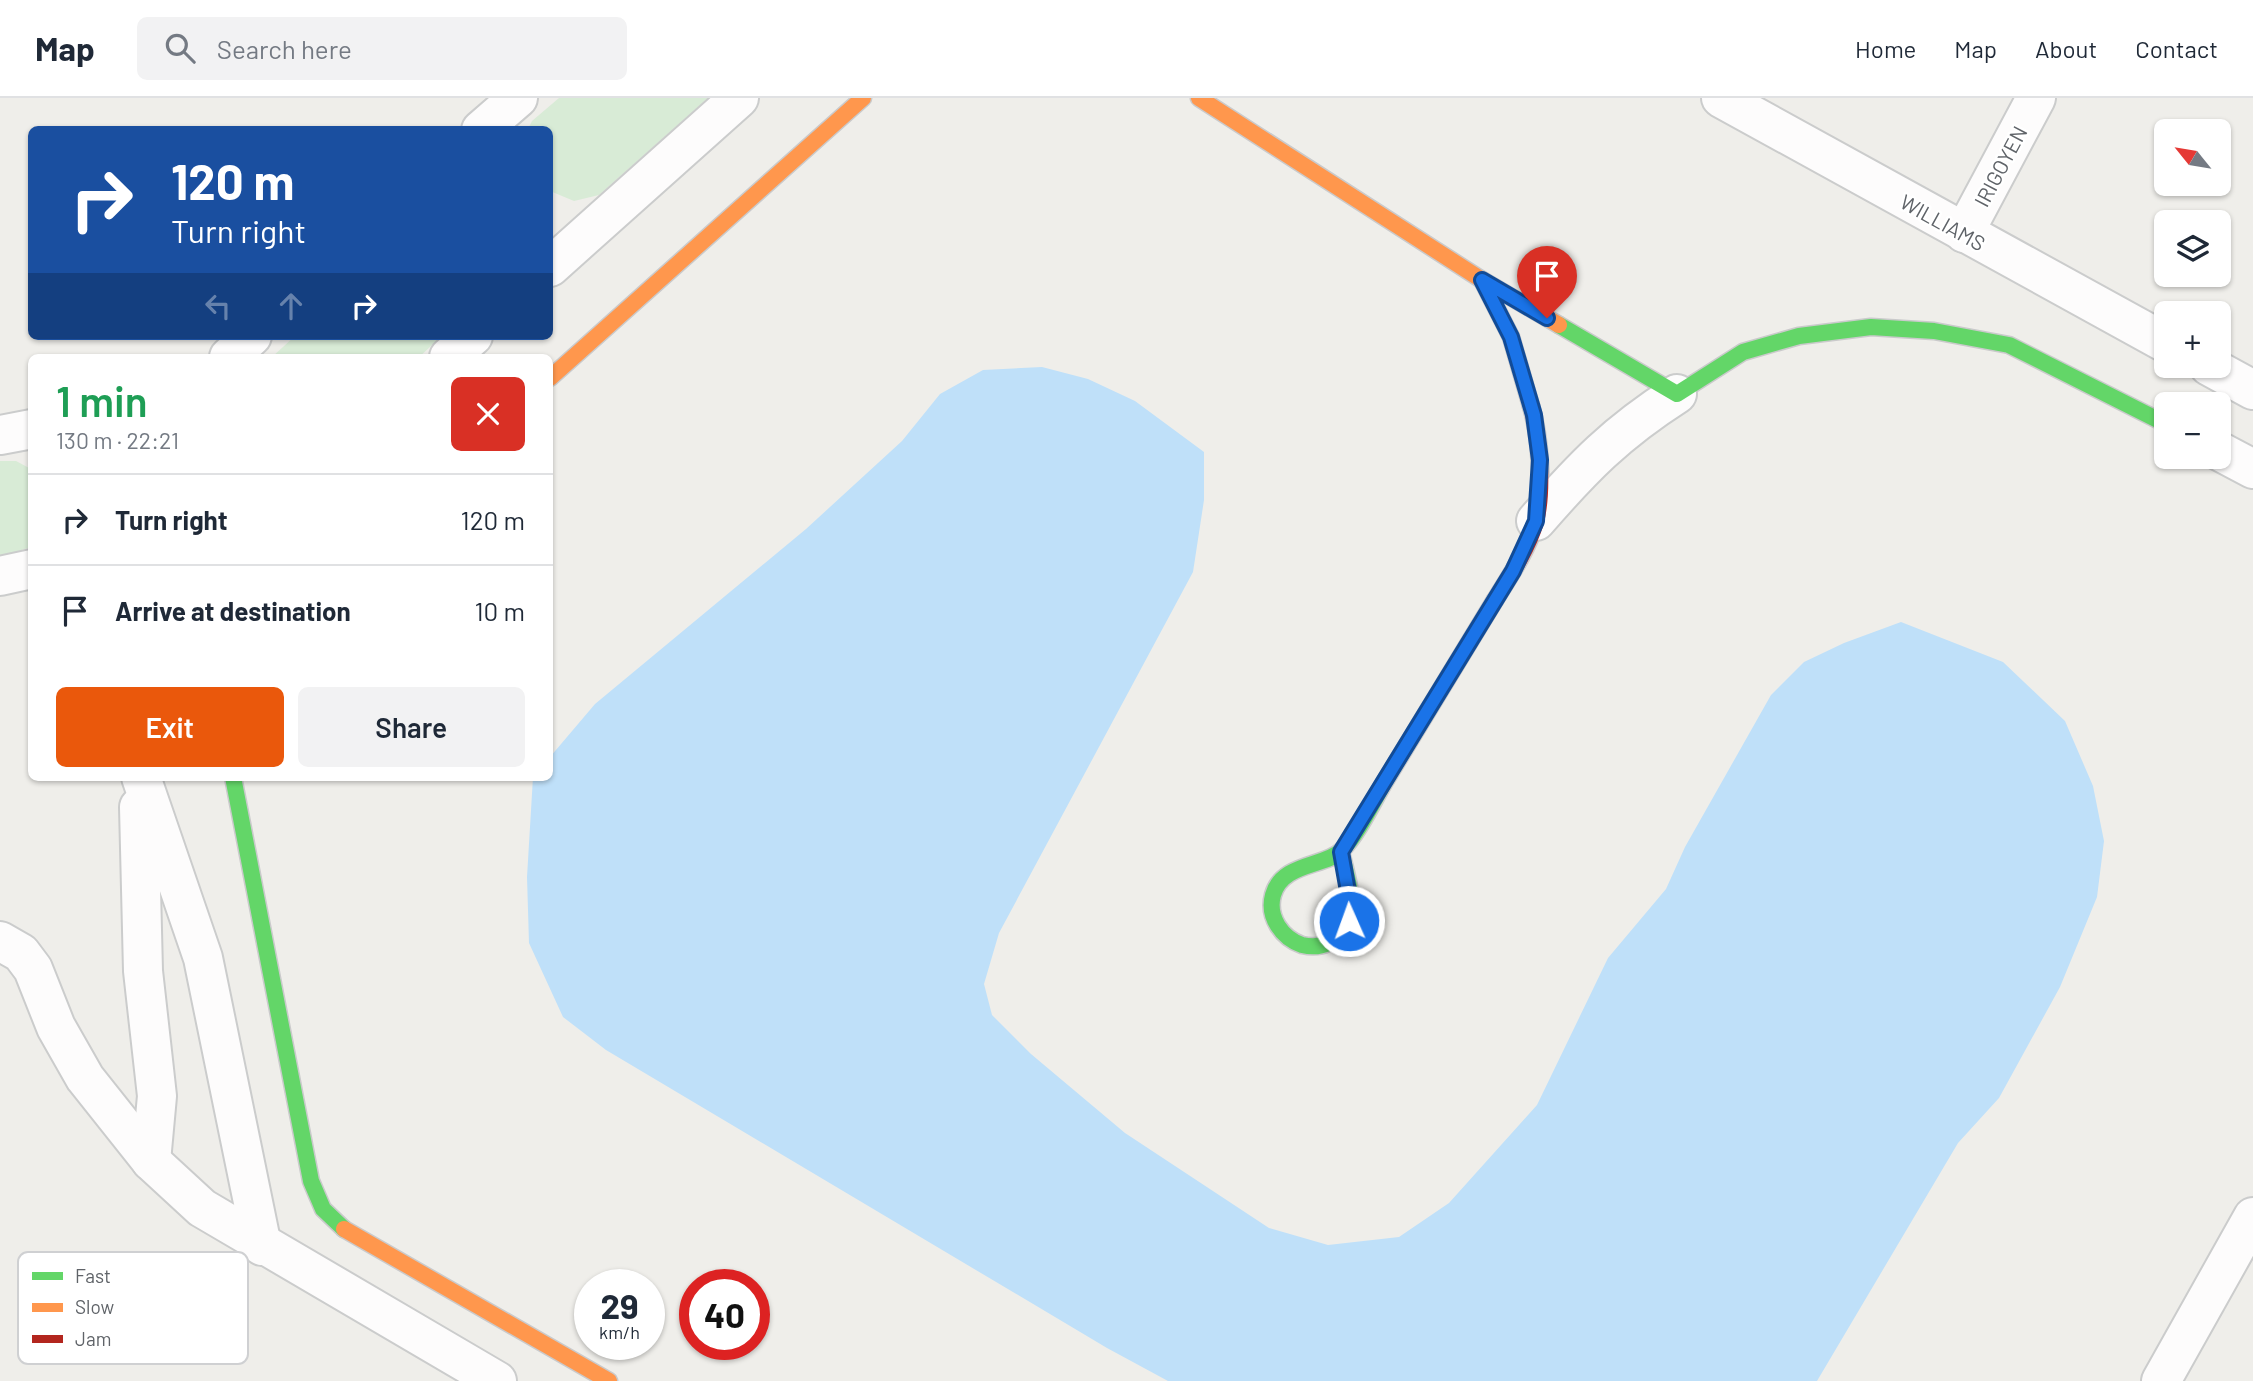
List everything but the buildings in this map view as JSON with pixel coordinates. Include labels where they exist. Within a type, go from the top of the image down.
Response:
[{"type":"street","points":[[486,126],[518,98]]},
{"type":"street","points":[[554,253],[739,98]]},
{"type":"street","points":[[553,375],[863,98]]},
{"type":"street","points":[[1199,98],[1482,280],[1677,394]]},
{"type":"street","name":"WILLIAMS","points":[[1721,98],[2154,336]]},
{"type":"street","name":"IRIGOYEN","points":[[1964,233],[2036,98]]},
{"type":"street","points":[[1482,280],[1511,337],[1534,415],[1540,460],[1536,521]]},
{"type":"street","points":[[1341,852],[1351,908],[1349,921],[1331,942],[1304,946],[1291,941],[1275,923],[1273,898],[1278,887],[1296,870],[1341,852],[1513,571],[1536,521],[1585,465],[1620,432],[1743,352],[1799,336],[1871,327],[1934,331],[2009,345],[2154,418]]},
{"type":"street","points":[[232,354],[248,340]]},
{"type":"street","points":[[452,354],[468,340]]},
{"type":"street","points":[[2231,378],[2253,390]]},
{"type":"street","points":[[0,435],[28,430]]},
{"type":"street","points":[[2231,457],[2253,469]]},
{"type":"street","points":[[0,576],[28,570]]},
{"type":"street","points":[[140,781],[144,971],[158,1096],[151,1161]]},
{"type":"street","points":[[141,781],[203,958],[262,1245]]},
{"type":"street","points":[[234,781],[311,1181],[323,1209],[345,1230],[609,1381]]},
{"type":"street","points":[[0,941],[21,953],[33,969],[56,1027],[85,1078],[151,1161],[202,1208],[497,1381]]},
{"type":"street","points":[[2161,1381],[2253,1217]]},
{"type":"green space","points":[[559,98],[708,98],[599,195],[574,201],[553,192],[553,126],[530,126]]},
{"type":"green space","points":[[291,340],[438,340],[422,354],[275,354]]},
{"type":"green space","points":[[0,461],[16,461],[28,467],[28,548],[0,557]]},
{"type":"water","points":[[1042,367],[1088,379],[1135,401],[1204,452],[1204,500],[1193,572],[999,933],[984,984],[992,1015],[1031,1054],[1125,1133],[1269,1228],[1328,1245],[1399,1237],[1449,1203],[1537,1105],[1608,958],[1666,889],[1685,847],[1771,695],[1804,662],[1844,643],[1901,622],[2003,662],[2065,721],[2093,786],[2104,841],[2097,897],[2060,987],[1999,1098],[1958,1143],[1817,1381],[1168,1381],[1107,1348],[606,1050],[563,1017],[529,943],[527,877],[533,781],[553,781],[553,753],[595,704],[806,529],[902,441],[940,394],[983,370]]},
{"type":"traffic: fast","points":[[1482,280],[1511,337],[1531,406]]},
{"type":"traffic: fast","points":[[1559,325],[1677,394],[1743,352],[1799,336],[1871,327],[1934,331],[2009,345],[2154,418]]},
{"type":"traffic: fast","points":[[1341,852],[1351,902],[1346,926],[1339,935],[1319,946],[1295,942],[1282,932],[1274,919],[1272,903],[1278,884],[1285,876],[1335,855],[1348,843],[1495,600]]},
{"type":"traffic: fast","points":[[234,781],[311,1181],[323,1209],[344,1229]]},
{"type":"traffic: slow","points":[[553,375],[863,98]]},
{"type":"traffic: slow","points":[[1199,98],[1482,280],[1559,325]]},
{"type":"traffic: slow","points":[[344,1229],[609,1381]]},
{"type":"traffic: jam","points":[[1495,600],[1518,562],[1536,522],[1540,495],[1540,464],[1531,406]]},
{"type":"route","points":[[1349,921],[1351,908],[1341,852],[1513,571],[1536,521],[1540,460],[1534,415],[1511,337],[1482,280],[1547,318]]}]
